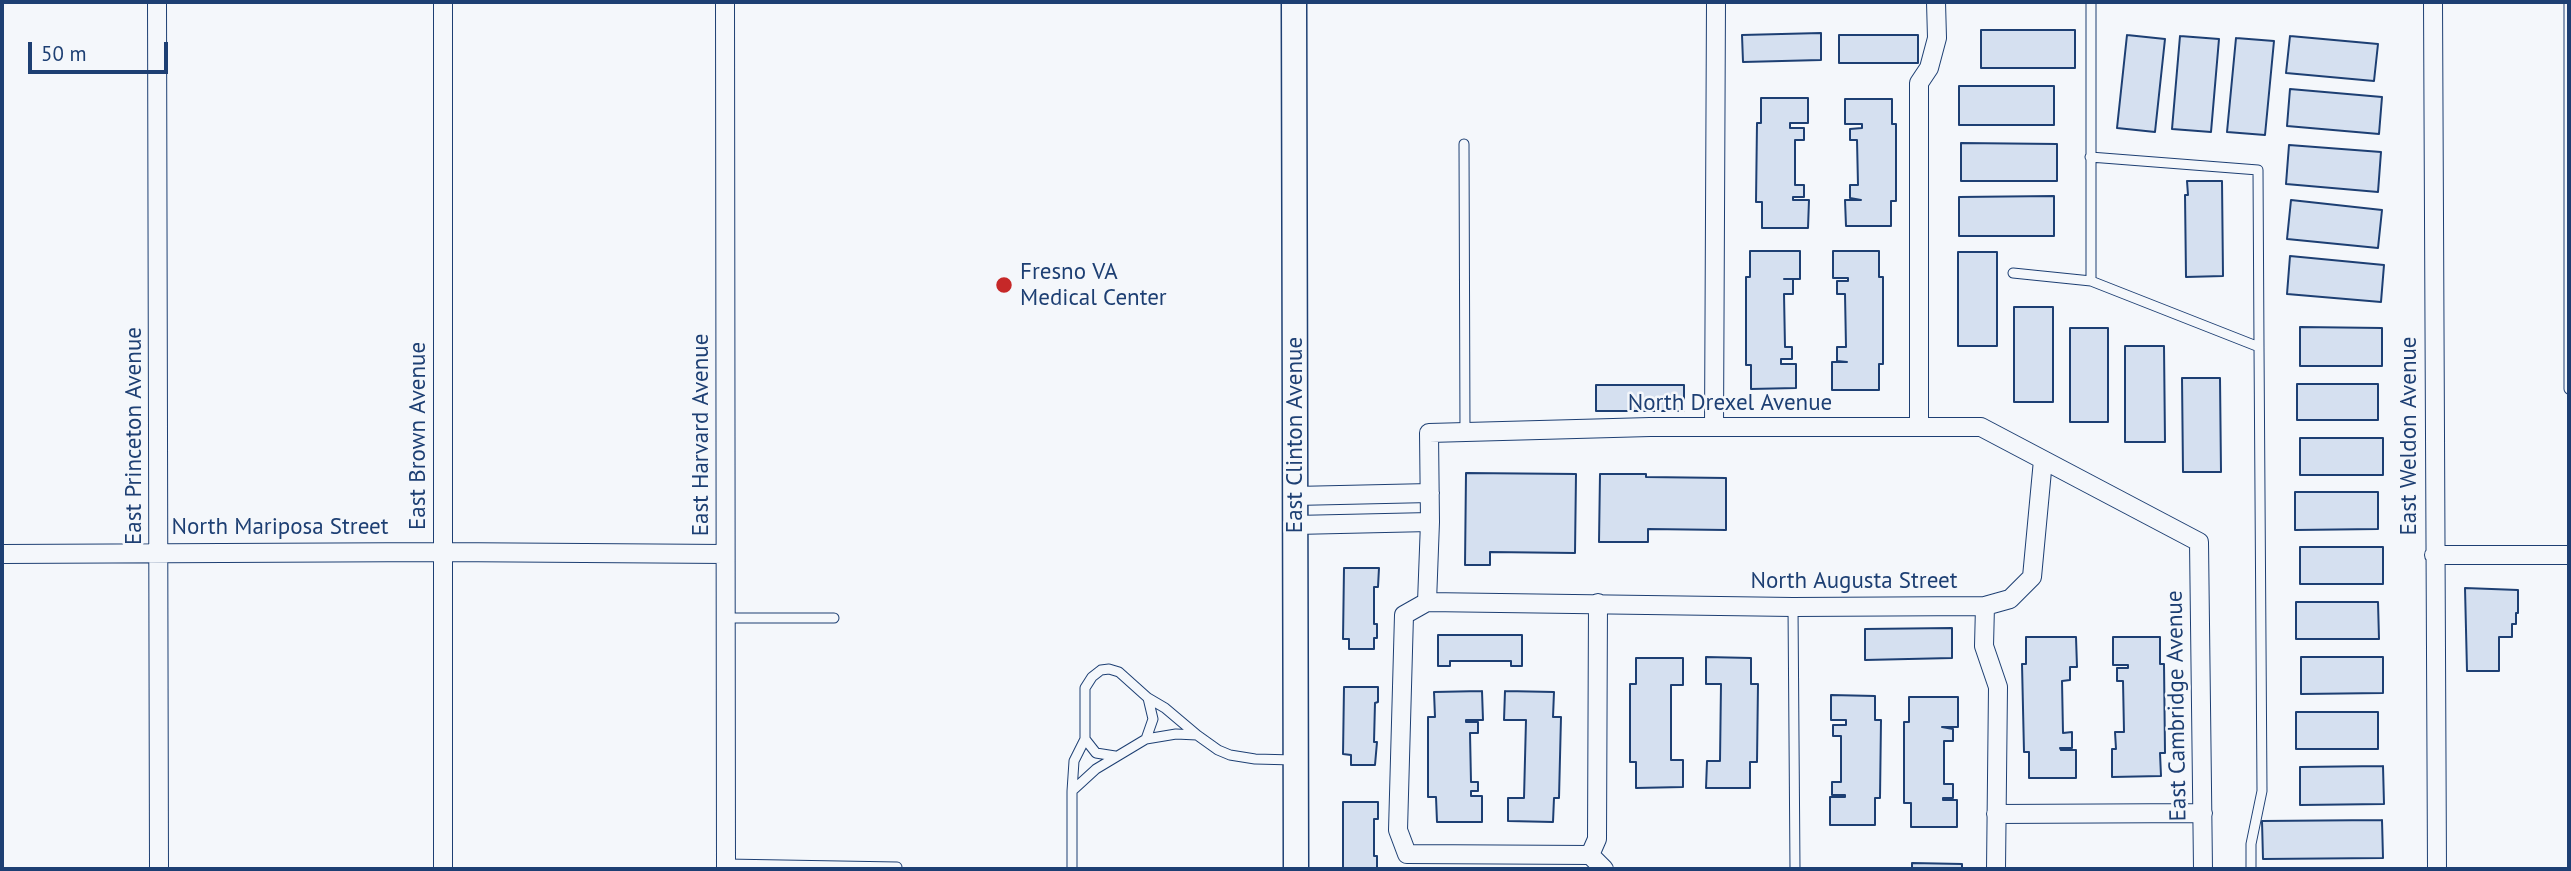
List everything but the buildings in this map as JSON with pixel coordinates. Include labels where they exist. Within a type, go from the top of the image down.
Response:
[{"type":"main road","name":"East Clinton Avenue","points":[[1294,2],[1296,869]]},
{"type":"street","name":"East Princeton Avenue","points":[[157,2],[159,869]]},
{"type":"street","name":"East Brown Avenue","points":[[443,2],[443,869]]},
{"type":"street","name":"East Harvard Avenue","points":[[725,2],[726,866]]},
{"type":"street","points":[[1714,427],[1716,2]]},
{"type":"street","points":[[1919,427],[1919,83],[1930,68],[1935,47],[1936,2]]},
{"type":"street","name":"East Weldon Avenue","points":[[2433,2],[2437,869]]},
{"type":"street","name":"North Drexel Avenue","points":[[1430,493],[1429,433],[1714,427],[1981,427],[2199,542]]},
{"type":"street","points":[[1985,606],[2010,600],[2032,577],[2043,460]]},
{"type":"street","points":[[1295,496],[1430,493],[1427,602],[1404,615],[1398,830],[1407,854],[1590,855],[1604,869]]},
{"type":"street","points":[[1295,525],[1430,522]]},
{"type":"street","name":"East Cambridge Avenue","points":[[2199,542],[2203,869]]},
{"type":"street","name":"North Mariposa Street","points":[[2,554],[726,554]]},
{"type":"street","points":[[2434,555],[2569,555]]},
{"type":"street","name":"North Augusta Street","points":[[1427,602],[1793,607],[1985,606],[1984,646],[1998,687],[1996,869]]},
{"type":"street","points":[[1590,855],[1597,839],[1598,603]]},
{"type":"street","points":[[1996,814],[2203,813]]},
{"type":"lane","points":[[2091,2],[2091,281]]},
{"type":"lane","points":[[2569,2],[2569,388]]},
{"type":"lane","points":[[1464,144],[1465,432]]},
{"type":"lane","points":[[2090,157],[2258,170],[2262,791],[2251,844],[2251,869]]},
{"type":"lane","points":[[2013,272],[2091,281],[2259,347]]},
{"type":"lane","points":[[1793,607],[1795,869]]},
{"type":"lane","points":[[726,618],[834,618]]},
{"type":"lane","points":[[1072,869],[1074,761],[1085,739],[1085,688],[1101,670],[1119,672],[1148,698],[1165,708],[1218,750],[1255,759],[1296,760]]},
{"type":"lane","points":[[1146,739],[1153,719],[1148,698]]},
{"type":"lane","points":[[1072,791],[1115,756],[1146,739],[1176,734],[1197,735]]},
{"type":"lane","points":[[1085,739],[1096,753],[1115,756]]},
{"type":"lane","points":[[726,866],[897,869]]},
{"type":"place","name":"Fresno VA Medical Center","points":[[1004,285]]}]
